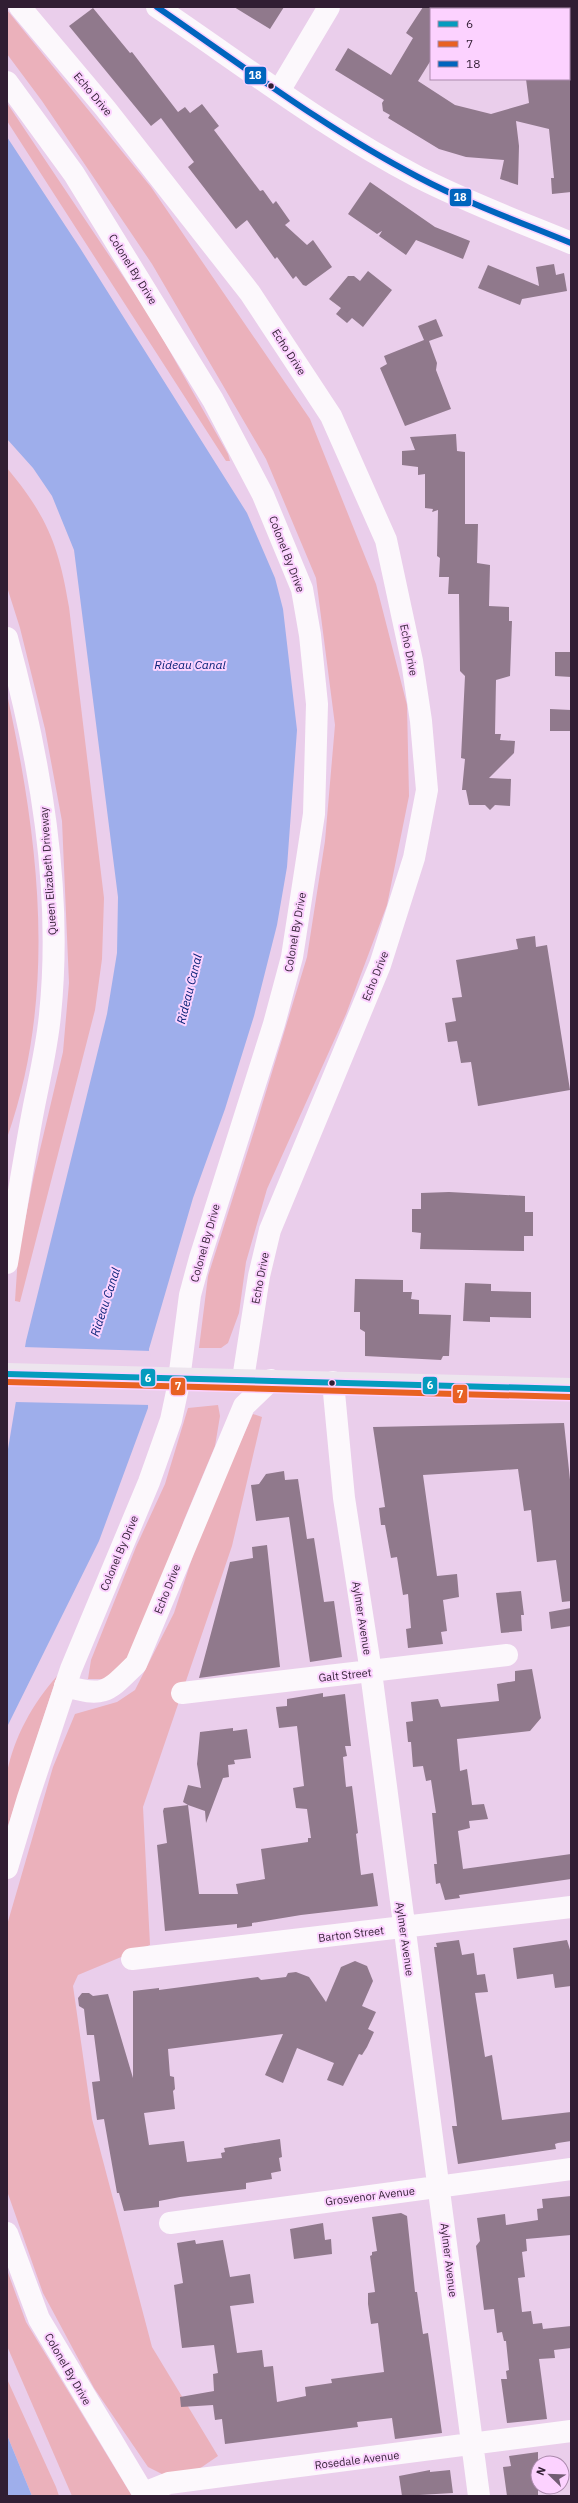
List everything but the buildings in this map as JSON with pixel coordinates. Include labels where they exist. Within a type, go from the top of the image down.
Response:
[{"type":"main road","points":[[7,1374],[243,1379],[571,1389]]},
{"type":"street","name":"Echo Drive","points":[[20,7],[106,108],[250,293],[331,416],[386,540],[412,661],[421,721],[427,790],[414,858],[380,966],[270,1230],[259,1276],[243,1379]]},
{"type":"street","points":[[157,7],[279,91],[378,154],[419,177],[571,243]]},
{"type":"street","points":[[279,91],[329,7]]},
{"type":"street","name":"Colonel By Drive","points":[[7,82],[86,194],[213,400],[264,495],[302,589],[310,635],[317,704],[314,814],[292,957],[274,1024],[200,1258],[190,1295],[178,1387],[171,1420],[149,1482],[65,1686],[7,1868]]},
{"type":"street","name":"Queen Elizabeth Driveway","points":[[7,638],[39,778],[53,916],[50,1014],[47,1044],[34,1106],[7,1263]]},
{"type":"street","name":"Queen Elizabeth Driveway","points":[[7,1172],[34,1106]]},
{"type":"street","name":"Echo Drive","points":[[65,1686],[87,1692],[110,1690],[136,1664],[244,1406],[271,1380]]},
{"type":"street","name":"Aylmer Avenue","points":[[333,1382],[344,1498],[371,1672],[403,1928],[440,2188],[478,2496]]},
{"type":"street","name":"Galt Street","points":[[182,1694],[507,1655]]},
{"type":"street","name":"Barton Street","points":[[132,1960],[571,1907]]},
{"type":"street","name":"Grosvenor Avenue","points":[[170,2223],[368,2195],[440,2188],[571,2169]]},
{"type":"street","name":"Colonel By Drive","points":[[7,2233],[39,2320],[144,2495]]},
{"type":"street","name":"Rosedale Avenue","points":[[144,2495],[169,2483],[571,2431]]},
{"type":"shaded area","points":[[7,10],[151,187],[310,419],[376,584],[407,705],[409,796],[387,905],[346,1014],[267,1189],[246,1262],[239,1313],[228,1343],[221,1348],[199,1348],[208,1276],[307,957],[325,841],[335,725],[316,578],[266,459],[152,264],[42,101],[7,54]]},
{"type":"shaded area","points":[[7,103],[151,318],[228,454],[230,461],[226,461],[7,121]]},
{"type":"shaded area","points":[[7,468],[21,485],[42,517],[56,549],[61,566],[69,607],[104,898],[102,959],[95,1010],[20,1302],[15,1301],[18,1256],[34,1175],[63,1052],[69,983],[62,821],[45,729],[20,628],[7,587]]},
{"type":"shaded area","points":[[7,694],[28,805],[35,861],[38,917],[38,973],[33,1028],[23,1083],[7,1138]]},
{"type":"shaded area","points":[[218,1405],[220,1416],[215,1446],[184,1520],[147,1628],[137,1651],[105,1679],[88,1679],[91,1660],[136,1547],[165,1484],[188,1408]]},
{"type":"shaded area","points":[[253,1414],[262,1417],[232,1546],[143,1807],[150,1945],[78,1975],[73,1986],[92,2119],[152,2347],[218,2456],[199,2469],[164,2475],[148,2467],[94,2388],[43,2293],[7,2191],[7,1925],[53,1767],[75,1714],[117,1702],[135,1690],[174,1613],[203,1525]]},
{"type":"shaded area","points":[[57,1676],[7,1829],[6,1780],[14,1746],[32,1709]]},
{"type":"shaded area","points":[[7,2270],[26,2322],[132,2496],[72,2496],[7,2346]]},
{"type":"shaded area","points":[[7,2379],[59,2496],[32,2496],[7,2435]]},
{"type":"water","name":"Rideau Canal","points":[[7,137],[80,248],[247,513],[275,578],[283,609],[297,730],[287,867],[277,925],[254,1016],[225,1109],[193,1198],[149,1349],[148,1408],[99,1541],[7,1727],[7,1455],[26,1341],[107,1014],[117,953],[118,897],[74,550],[52,496],[33,468],[7,439]]},
{"type":"water","points":[[7,2435],[32,2496],[7,2496]]},
{"type":"pier","points":[[23,1347],[151,1351],[150,1405],[15,1402]]},
{"type":"transit line","name":"18","points":[[157,7],[318,118],[384,158],[455,195],[571,243]]},
{"type":"transit line","name":"6","points":[[7,1374],[571,1389]]},
{"type":"transit line","name":"7","points":[[7,1382],[571,1397]]}]
